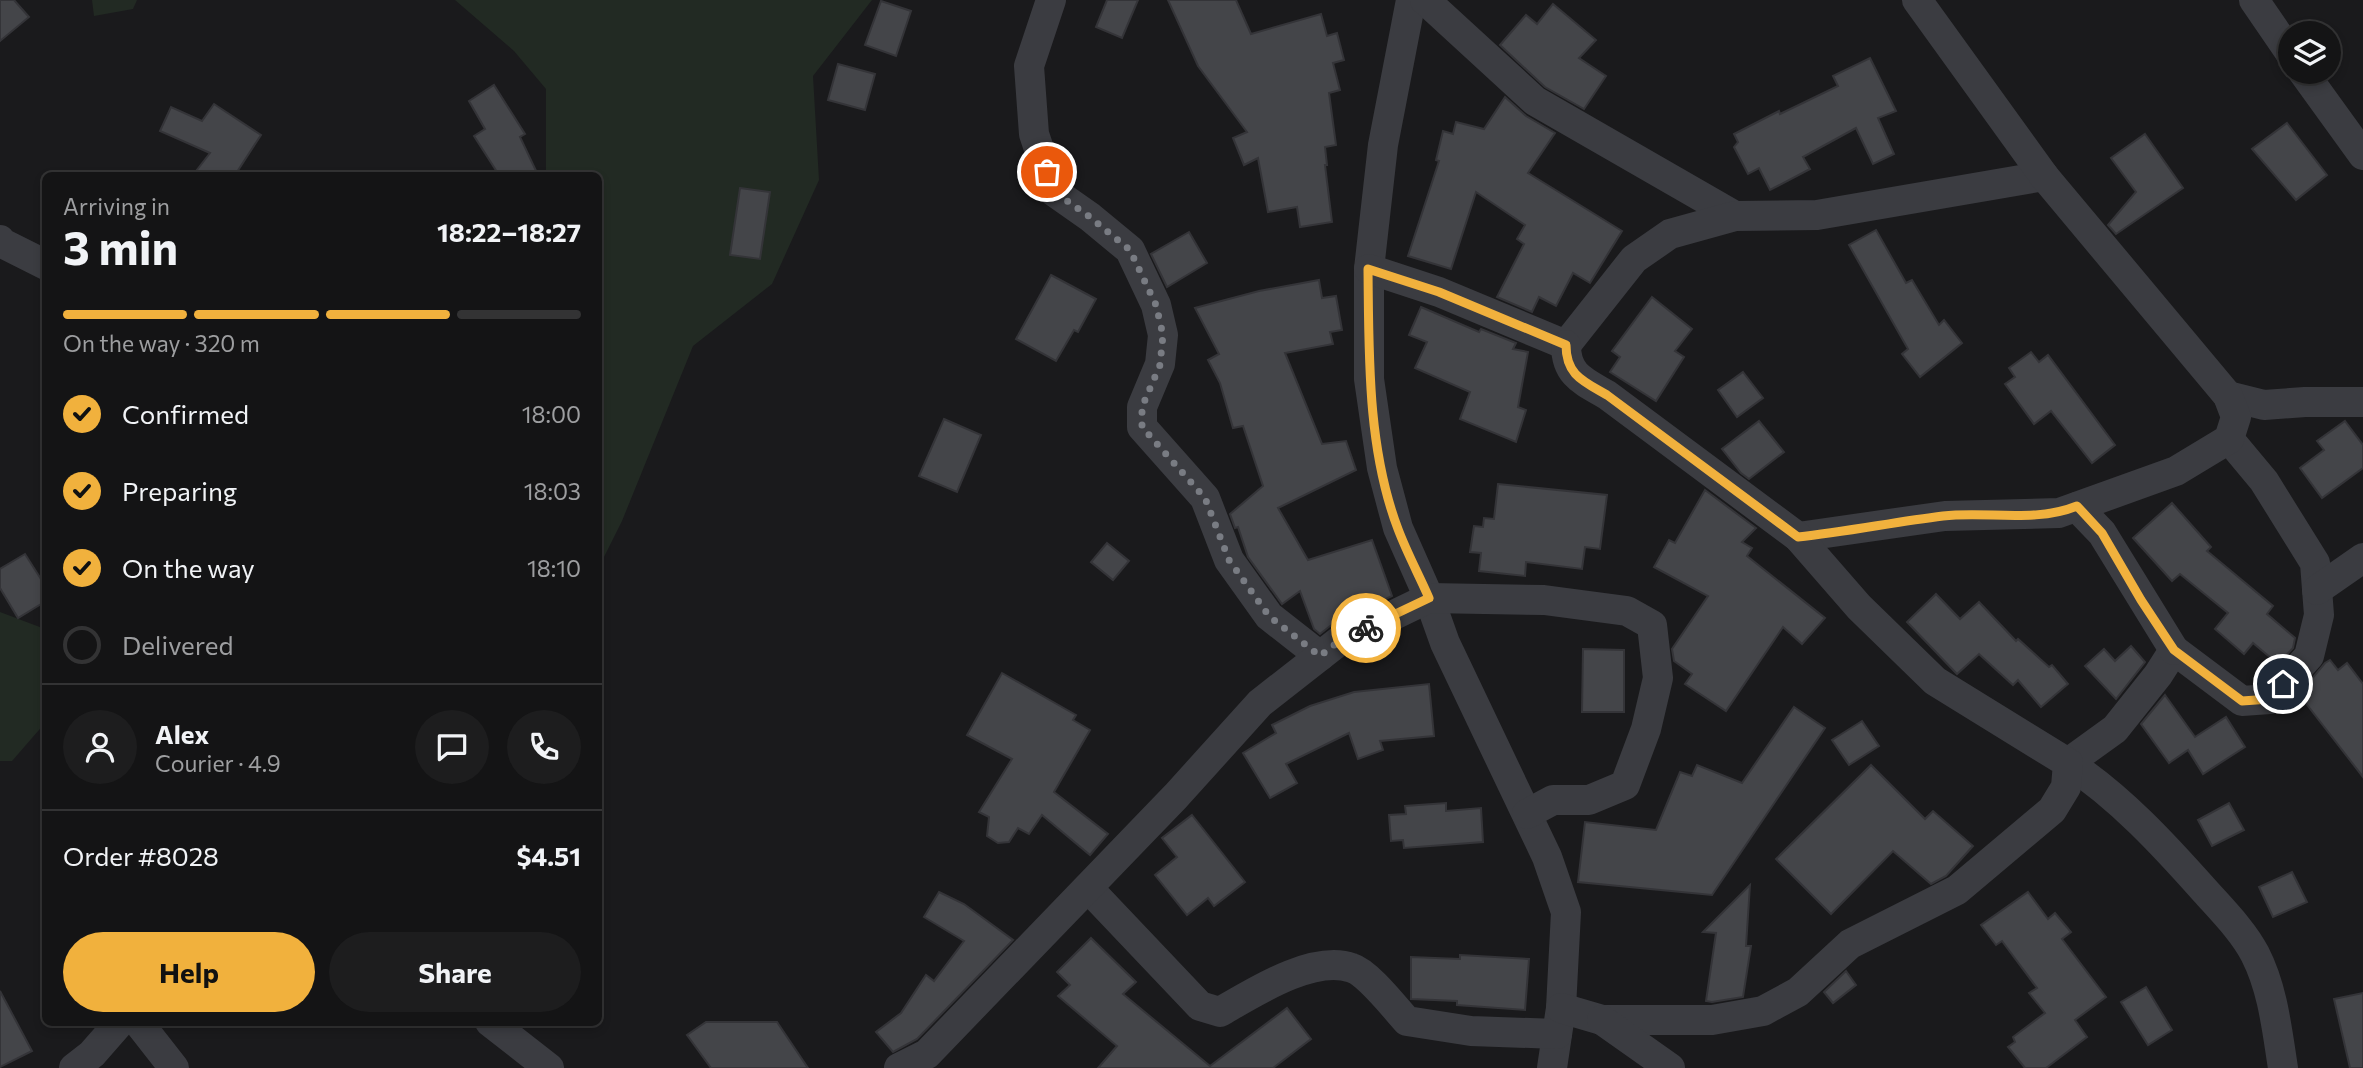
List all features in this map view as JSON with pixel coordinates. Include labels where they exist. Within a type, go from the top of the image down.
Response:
[{"type":"street","points":[[1051,0],[1029,66],[1034,134],[1053,191],[1130,250],[1156,305],[1163,335],[1160,365],[1142,407],[1142,427],[1205,498],[1229,560],[1269,616],[1320,656]]},
{"type":"street","points":[[1411,0],[1383,145],[1368,269],[1369,379],[1382,468],[1398,528],[1429,598],[1445,643],[1547,857],[1566,912],[1559,1021],[1552,1068]]},
{"type":"street","points":[[1424,0],[1535,101],[1735,216]]},
{"type":"street","points":[[1798,537],[1945,516],[2059,513],[2176,471],[2229,439],[2236,417],[2228,396],[2044,176],[1917,0]]},
{"type":"street","points":[[2254,0],[2278,35]]},
{"type":"street","points":[[2312,84],[2363,155]]},
{"type":"street","points":[[2044,176],[1817,215],[1735,216],[1670,234],[1634,259],[1566,345],[1566,360],[1575,376],[1607,395],[1798,537],[1859,607],[1935,681],[2099,784],[2178,861],[2225,912],[2255,954],[2274,1007],[2283,1068]]},
{"type":"street","points":[[0,240],[42,263]]},
{"type":"street","points":[[1368,269],[1439,292],[1566,345]]},
{"type":"street","points":[[2228,396],[2264,405],[2363,402]]},
{"type":"street","points":[[2077,506],[2102,533],[2174,650],[2242,701],[2270,699],[2309,656],[2319,615],[2315,563],[2264,481],[2229,439]]},
{"type":"street","points":[[2317,590],[2363,558]]},
{"type":"street","points":[[899,1068],[927,1054],[1176,796],[1260,703],[1338,642],[1429,598],[1544,600],[1627,611],[1652,625],[1658,678],[1646,729],[1625,785],[1589,800],[1553,800],[1527,814]]},
{"type":"street","points":[[1088,888],[1200,1006],[1220,1012],[1280,978],[1325,966],[1353,968],[1383,994],[1407,1021],[1471,1031],[1559,1021],[1712,1020],[1763,1011],[1798,992],[1850,944],[1957,890],[2042,819],[2052,810],[2066,788],[2068,763],[2115,729],[2158,675],[2174,650]]},
{"type":"street","points":[[1602,1020],[1670,1068]]},
{"type":"street","points":[[74,1068],[92,1054],[116,1026]]},
{"type":"street","points":[[141,1026],[174,1068]]},
{"type":"street","points":[[496,1026],[549,1068]]},
{"type":"shaded area","points":[[92,0],[137,0],[133,9],[94,16]]},
{"type":"shaded area","points":[[455,0],[872,0],[813,76],[819,180],[772,284],[693,346],[622,521],[602,561],[602,172],[546,172],[546,89],[514,51]]},
{"type":"shaded area","points":[[0,612],[42,628],[42,726],[12,761],[0,761]]},
{"type":"building","points":[[0,0],[14,0],[29,17],[0,41]]},
{"type":"building","points":[[1107,0],[1138,0],[1122,38],[1096,27]]},
{"type":"building","points":[[1168,0],[1236,0],[1251,34],[1321,14],[1327,36],[1337,33],[1344,60],[1333,63],[1340,90],[1329,93],[1336,145],[1325,147],[1332,222],[1300,227],[1297,207],[1268,212],[1258,158],[1244,165],[1233,138],[1247,132],[1198,66]]},
{"type":"building","points":[[881,1],[911,11],[896,56],[865,45]]},
{"type":"building","points":[[1553,4],[1596,40],[1579,58],[1606,76],[1584,109],[1545,87],[1500,45],[1526,15],[1537,24]]},
{"type":"building","points":[[1870,58],[1896,111],[1878,118],[1894,154],[1873,164],[1856,128],[1803,157],[1810,169],[1770,190],[1759,168],[1748,174],[1734,147],[1738,142],[1734,134],[1838,86],[1833,76]]},
{"type":"building","points":[[838,64],[875,74],[865,110],[828,100]]},
{"type":"building","points":[[494,85],[525,134],[520,137],[537,172],[497,172],[474,136],[485,129],[469,101]]},
{"type":"building","points":[[1505,97],[1526,116],[1555,133],[1528,173],[1622,231],[1590,283],[1573,273],[1556,306],[1539,297],[1532,312],[1497,297],[1524,244],[1517,239],[1525,225],[1476,192],[1451,269],[1408,256],[1439,161],[1436,160],[1443,131],[1453,134],[1456,122],[1484,129]]},
{"type":"building","points":[[214,104],[261,135],[237,172],[195,172],[210,153],[160,131],[171,107],[202,121]]},
{"type":"building","points":[[2287,123],[2327,175],[2296,200],[2252,149]]},
{"type":"building","points":[[2145,134],[2183,188],[2116,234],[2108,225],[2136,192],[2111,158]]},
{"type":"building","points":[[740,188],[770,192],[760,259],[730,255]]},
{"type":"building","points":[[1876,230],[1906,283],[1912,280],[1939,325],[1944,320],[1962,343],[1920,377],[1902,354],[1908,349],[1849,245]]},
{"type":"building","points":[[1189,232],[1207,263],[1167,287],[1151,254]]},
{"type":"building","points":[[1051,275],[1096,299],[1078,332],[1074,330],[1056,361],[1016,339]]},
{"type":"building","points":[[1319,280],[1322,298],[1336,296],[1342,330],[1330,332],[1333,344],[1285,353],[1322,444],[1346,441],[1356,470],[1278,508],[1308,560],[1372,540],[1392,596],[1330,626],[1320,634],[1314,629],[1300,591],[1282,604],[1248,557],[1238,527],[1235,528],[1230,514],[1263,486],[1243,426],[1233,428],[1220,383],[1208,360],[1219,354],[1195,308],[1259,291]]},
{"type":"building","points":[[1652,297],[1692,329],[1675,351],[1684,357],[1656,401],[1610,372],[1620,357],[1612,351]]},
{"type":"building","points":[[1421,307],[1479,332],[1481,329],[1516,343],[1513,349],[1528,352],[1518,407],[1526,410],[1516,442],[1460,419],[1470,392],[1415,368],[1427,342],[1409,335]]},
{"type":"building","points":[[2031,352],[2039,362],[2048,355],[2115,445],[2092,463],[2051,411],[2034,424],[2005,384],[2015,377],[2009,368]]},
{"type":"building","points":[[1743,372],[1763,398],[1737,417],[1718,390]]},
{"type":"building","points":[[944,419],[981,435],[957,492],[919,476]]},
{"type":"building","points":[[1759,421],[1784,452],[1749,479],[1722,449]]},
{"type":"building","points":[[2345,421],[2363,445],[2363,468],[2322,498],[2300,468],[2324,450],[2317,441]]},
{"type":"building","points":[[1498,484],[1607,495],[1600,549],[1585,547],[1582,569],[1526,562],[1525,576],[1479,571],[1481,553],[1470,552],[1474,526],[1483,527],[1484,518],[1494,519]]},
{"type":"building","points":[[1705,490],[1756,528],[1742,542],[1752,548],[1747,556],[1825,618],[1802,644],[1783,627],[1726,711],[1685,684],[1692,674],[1674,661],[1672,649],[1708,596],[1654,567],[1669,540],[1675,543]]},
{"type":"building","points":[[2172,503],[2211,547],[2207,551],[2273,606],[2267,614],[2295,638],[2293,648],[2278,664],[2253,643],[2244,654],[2215,629],[2228,613],[2180,574],[2172,581],[2133,538]]},
{"type":"building","points":[[1107,543],[1129,561],[1113,580],[1091,562]]},
{"type":"building","points":[[25,554],[42,581],[42,603],[18,618],[0,588],[0,569]]},
{"type":"building","points":[[1936,594],[1960,619],[1979,602],[2016,641],[2018,639],[2049,667],[2052,665],[2068,684],[2041,707],[2018,680],[2013,685],[1979,654],[1957,674],[1907,622]]},
{"type":"building","points":[[2131,646],[2145,662],[2116,699],[2085,666],[2104,649],[2115,661]]},
{"type":"building","points":[[1583,649],[1624,650],[1624,712],[1582,712]]},
{"type":"building","points":[[2330,660],[2338,670],[2347,663],[2363,684],[2363,777],[2301,697],[2309,691],[2305,687]]},
{"type":"building","points":[[1002,673],[1076,715],[1073,720],[1090,730],[1054,792],[1108,834],[1090,855],[1042,815],[1029,834],[1018,828],[1009,842],[998,843],[987,836],[989,817],[979,812],[1012,759],[967,735]]},
{"type":"building","points":[[1429,684],[1434,736],[1380,741],[1383,750],[1358,759],[1349,733],[1286,764],[1297,783],[1270,798],[1243,753],[1276,733],[1272,725],[1310,706],[1354,692]]},
{"type":"building","points":[[2165,695],[2195,737],[2226,717],[2245,747],[2203,774],[2188,750],[2169,763],[2141,724]]},
{"type":"building","points":[[1794,707],[1825,728],[1712,895],[1578,882],[1585,822],[1656,830],[1680,772],[1692,776],[1697,765],[1742,783]]},
{"type":"building","points":[[1862,721],[1879,746],[1849,765],[1832,740]]},
{"type":"building","points":[[1871,765],[1925,819],[1933,811],[1973,846],[1946,876],[1931,884],[1893,851],[1831,914],[1776,859]]},
{"type":"building","points":[[1446,803],[1446,811],[1481,808],[1483,842],[1404,848],[1403,840],[1391,841],[1389,815],[1406,814],[1405,806]]},
{"type":"building","points":[[2229,803],[2244,830],[2212,846],[2198,820]]},
{"type":"building","points":[[1192,815],[1245,882],[1214,906],[1208,898],[1187,915],[1155,875],[1177,857],[1162,838]]},
{"type":"building","points":[[2292,872],[2307,902],[2273,917],[2259,887]]},
{"type":"building","points":[[1750,885],[1746,946],[1751,946],[1743,997],[1706,1001],[1716,933],[1703,932]]},
{"type":"building","points":[[939,892],[964,904],[1013,940],[917,1039],[893,1052],[876,1032],[901,1013],[926,975],[934,981],[964,941],[924,917]]},
{"type":"building","points":[[2028,892],[2048,919],[2055,913],[2071,932],[2062,939],[2106,997],[2075,1020],[2087,1037],[2046,1068],[2025,1068],[2008,1047],[2015,1042],[2013,1037],[2045,1013],[2029,993],[2037,988],[2002,941],[1996,945],[1981,925]]},
{"type":"building","points":[[1091,938],[1136,982],[1123,994],[1210,1066],[1287,1008],[1311,1039],[1273,1068],[1098,1068],[1117,1046],[1058,996],[1070,985],[1057,972]]},
{"type":"building","points":[[1460,955],[1529,959],[1525,1010],[1457,1005],[1457,1001],[1411,999],[1411,957],[1460,959]]},
{"type":"building","points":[[1846,971],[1856,985],[1833,1003],[1824,992]]},
{"type":"building","points":[[2146,987],[2172,1030],[2148,1045],[2121,1002]]},
{"type":"building","points":[[0,991],[32,1051],[0,1067]]},
{"type":"building","points":[[2363,993],[2363,1068],[2350,1068],[2334,999]]},
{"type":"building","points":[[706,1022],[777,1022],[808,1068],[711,1068],[687,1035]]},
{"type":"way so far","points":[[1047,172],[1053,191],[1130,250],[1156,305],[1163,335],[1160,365],[1142,407],[1142,427],[1205,498],[1229,560],[1269,616],[1320,656],[1338,642],[1366,628]]},
{"type":"route","points":[[1366,628],[1429,598],[1398,528],[1382,468],[1369,379],[1368,269],[1439,292],[1566,345],[1566,360],[1575,376],[1607,395],[1798,537],[1945,516],[2059,513],[2077,506],[2102,533],[2174,650],[2242,701],[2270,699],[2283,684]]}]
